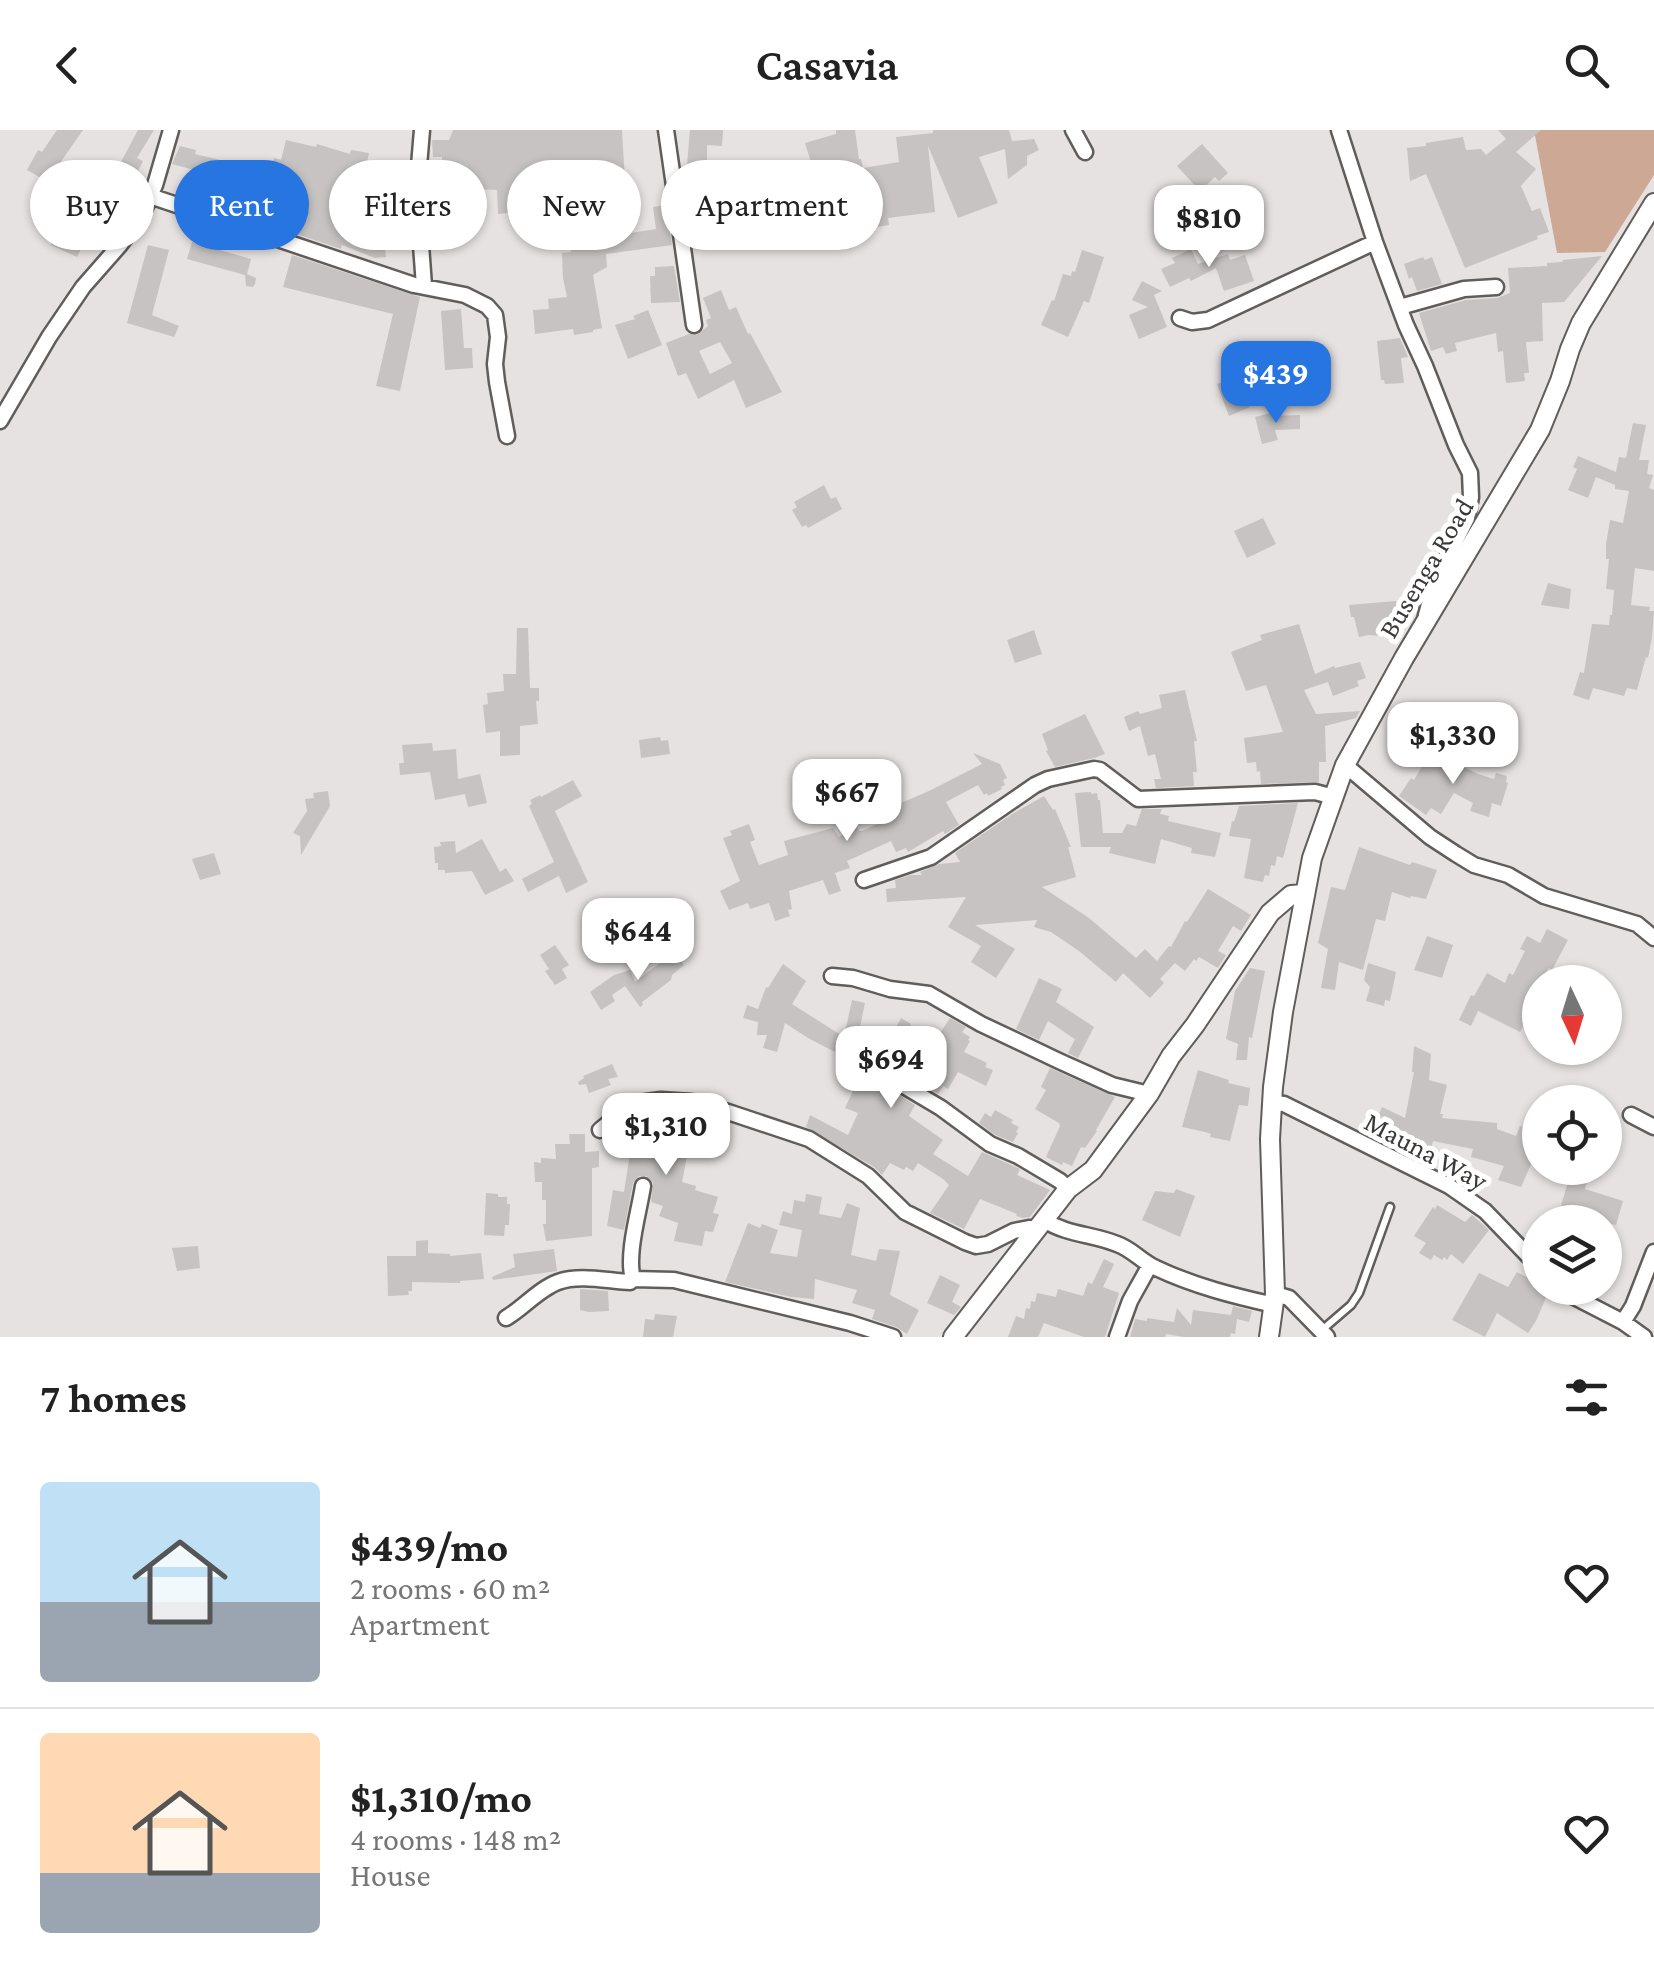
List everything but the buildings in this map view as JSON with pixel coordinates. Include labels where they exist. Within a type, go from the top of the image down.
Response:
[{"type":"street","points":[[154,183],[171,130]]},
{"type":"street","points":[[422,130],[417,190],[424,286]]},
{"type":"street","points":[[666,130],[694,325]]},
{"type":"street","points":[[1073,130],[1086,152]]},
{"type":"street","points":[[1339,130],[1375,242],[1470,473],[1472,497],[1467,518],[1436,580],[1424,624]]},
{"type":"street","points":[[154,197],[424,286],[465,295],[488,306],[495,315],[495,364],[506,436]]},
{"type":"street","name":"Busenga Road","points":[[1269,1337],[1275,1300],[1270,1138],[1273,1102],[1282,1012],[1312,858],[1346,765],[1424,624],[1540,430],[1580,322],[1654,203]]},
{"type":"street","points":[[1180,318],[1192,322],[1208,320],[1375,242]]},
{"type":"street","points":[[0,420],[48,337],[113,250]]},
{"type":"street","points":[[1400,307],[1464,289],[1496,287]]},
{"type":"street","points":[[1346,765],[1430,837],[1474,865],[1508,875],[1544,896],[1637,924],[1654,938]]},
{"type":"street","points":[[864,880],[930,857],[1035,785],[1094,769],[1138,799],[1316,792],[1334,797]]},
{"type":"street","points":[[953,1337],[1068,1188],[1092,1170],[1149,1094],[1270,912],[1291,895],[1305,894]]},
{"type":"street","points":[[832,976],[929,994],[1059,1062],[1112,1085],[1149,1094]]},
{"type":"street","points":[[899,1083],[990,1144],[1018,1156],[1068,1188]]},
{"type":"street","points":[[600,1130],[632,1104],[661,1100],[691,1102],[728,1112],[808,1139],[868,1176],[905,1212],[964,1242],[988,1244],[1014,1230],[1041,1225],[1120,1244],[1150,1265],[1208,1288],[1275,1300],[1288,1298],[1324,1334]]},
{"type":"street","name":"Mauna Way","points":[[1273,1102],[1449,1186],[1485,1210],[1522,1249]]},
{"type":"street","points":[[1631,1115],[1654,1127]]},
{"type":"street","points":[[633,1279],[631,1258],[644,1186]]},
{"type":"street","points":[[1623,1322],[1654,1252]]},
{"type":"street","points":[[1117,1337],[1130,1301],[1150,1265]]},
{"type":"street","points":[[506,1318],[558,1282],[674,1280],[893,1337]]},
{"type":"street","points":[[1590,1305],[1644,1337]]},
{"type":"lane","points":[[1324,1334],[1359,1293],[1390,1207]]},
{"type":"shaded area","points":[[1534,130],[1654,130],[1654,175],[1605,252],[1557,253]]}]
